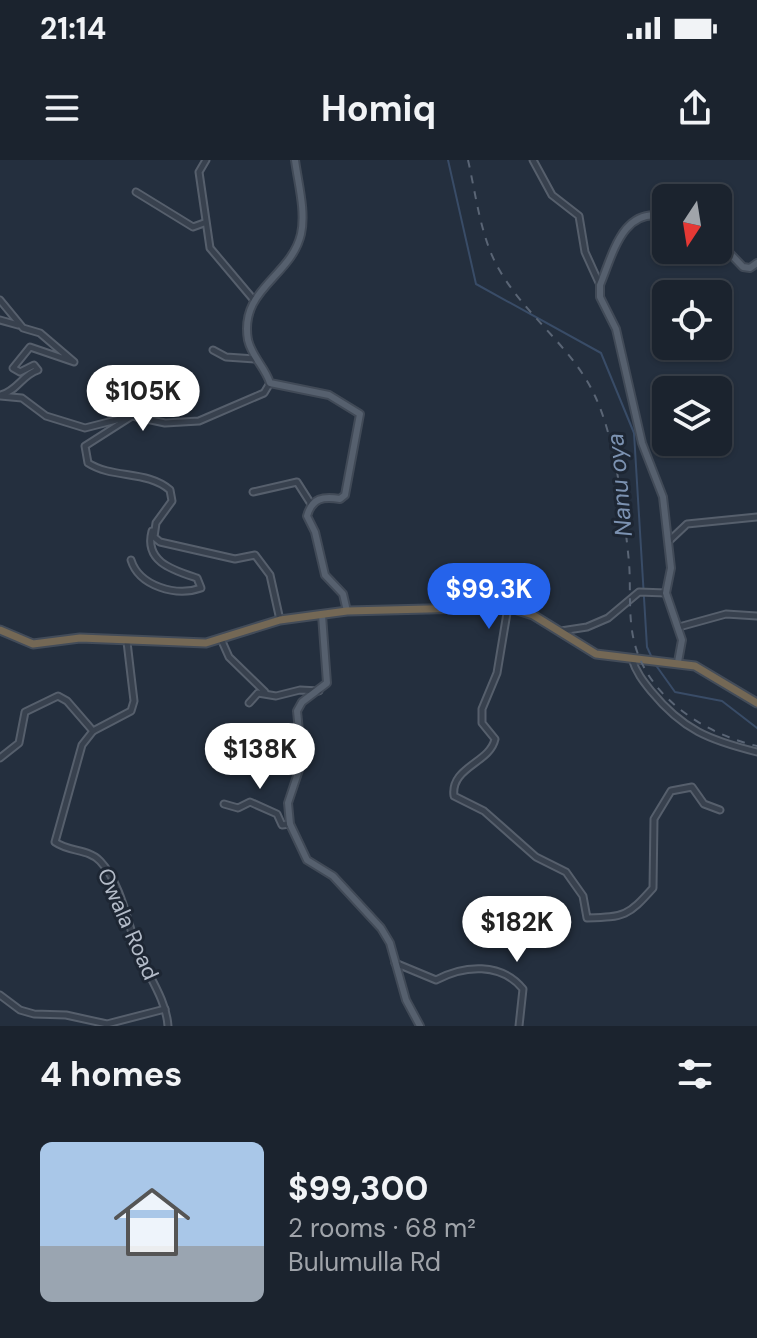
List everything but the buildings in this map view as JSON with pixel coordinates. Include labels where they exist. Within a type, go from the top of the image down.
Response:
[{"type":"highway","points":[[0,630],[33,644],[80,638],[206,643],[280,620],[347,611],[508,607],[533,615],[596,654],[678,662],[721,678],[757,703]]},
{"type":"main road","points":[[295,160],[301,235],[280,273],[253,299],[248,317],[248,339],[255,359],[270,383],[329,395],[360,414],[345,495],[340,499],[325,497],[311,504],[307,516],[315,532],[319,559],[332,585],[343,594],[347,611]]},
{"type":"main road","points":[[652,216],[632,220],[600,285],[600,297],[616,329],[642,443],[663,497],[671,568],[666,593],[679,627],[682,648],[678,662]]},
{"type":"main road","points":[[732,256],[743,267],[750,268],[757,263]]},
{"type":"main road","points":[[322,615],[327,683],[302,702],[297,711],[302,761],[288,803],[290,824],[307,860],[333,876],[381,928],[390,943],[406,1000],[420,1026]]},
{"type":"street","points":[[206,160],[199,172],[204,223],[213,253],[253,299]]},
{"type":"street","points":[[533,160],[555,199],[579,216],[585,252],[600,285]]},
{"type":"street","points":[[136,192],[193,227],[204,223]]},
{"type":"street","points":[[0,300],[20,325]]},
{"type":"street","points":[[0,320],[20,325],[49,339],[74,365],[30,347],[13,368],[20,372],[34,365],[38,370],[27,373],[13,391],[0,396]]},
{"type":"street","points":[[213,350],[226,357],[255,359]]},
{"type":"street","points":[[0,396],[22,398],[46,416],[85,428],[132,416],[165,423],[199,421],[264,393],[270,383]]},
{"type":"street","points":[[131,560],[138,574],[155,585],[182,591],[201,588],[197,578],[172,570],[153,554],[149,543],[156,523],[172,501],[170,490],[150,478],[97,469],[84,457],[85,446],[132,416]]},
{"type":"street","points":[[253,492],[297,482],[311,504]]},
{"type":"street","points":[[669,541],[687,524],[757,517]]},
{"type":"street","points":[[156,523],[154,537],[160,542],[235,559],[255,555],[270,575],[280,620]]},
{"type":"street","points":[[561,631],[587,627],[608,618],[639,592],[666,593]]},
{"type":"street","points":[[508,607],[497,673],[482,709],[482,723],[495,739],[494,747],[459,777],[453,787],[454,796],[484,811],[536,857],[566,872],[583,896],[587,918],[620,917],[630,913],[653,888],[654,819],[671,791],[692,787],[704,804],[720,810]]},
{"type":"street","points":[[679,627],[726,614],[757,616]]},
{"type":"street","points":[[221,639],[229,657],[264,691]]},
{"type":"street","points":[[0,758],[19,743],[25,712],[58,696],[67,701],[93,731],[131,711],[134,701],[127,642]]},
{"type":"street","points":[[632,658],[637,672],[673,717],[704,736],[757,752]]},
{"type":"street","points":[[249,703],[264,691],[288,696],[300,690],[316,693]]},
{"type":"street","name":"Owala Road","points":[[93,731],[77,760],[55,842],[65,849],[92,855],[107,870],[165,1009],[168,1026]]},
{"type":"street","points":[[224,804],[238,808],[250,802],[277,814],[282,825],[290,824]]},
{"type":"street","points":[[394,963],[436,980],[470,968],[488,968],[515,980],[523,989],[519,1026]]},
{"type":"street","points":[[0,995],[20,1010],[34,1014],[66,1015],[107,1024],[165,1009]]},
{"type":"waterway","name":"Nanu oya","points":[[448,160],[476,284],[601,353],[634,433],[647,647],[652,658]]},
{"type":"waterway","name":"Nanu oya","points":[[655,664],[675,692],[722,701],[757,728]]},
{"type":"railway","points":[[468,160],[493,259],[523,303],[575,363],[602,414],[614,455],[622,500],[629,562],[631,622],[641,661],[651,679],[681,710],[718,732],[757,746]]}]
